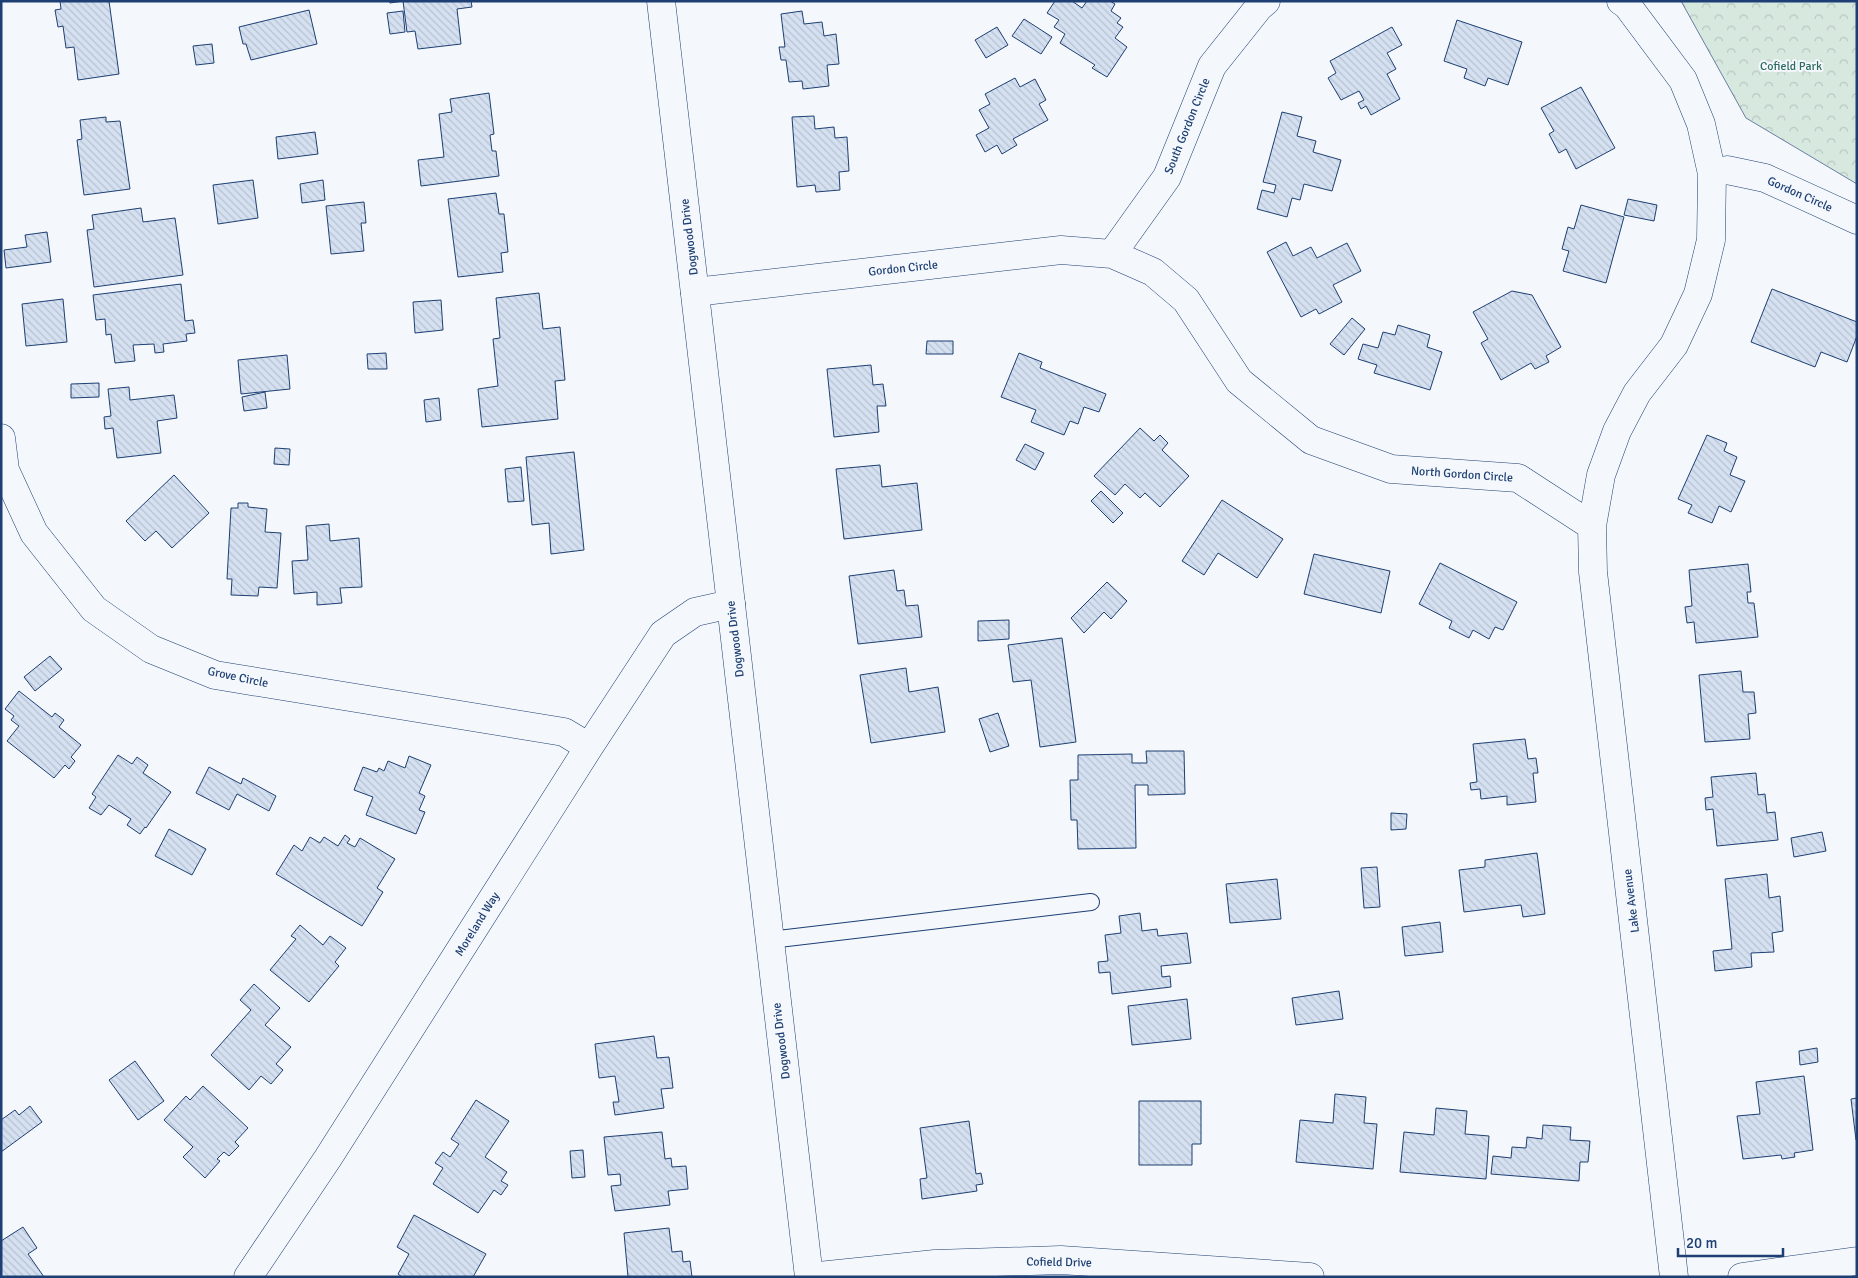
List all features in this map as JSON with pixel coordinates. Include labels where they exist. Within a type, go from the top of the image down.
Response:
[{"type":"street","name":"Dogwood Drive","points":[[661,1],[809,1277]]},
{"type":"street","name":"South Gordon Circle","points":[[1112,254],[1167,177],[1212,66],[1259,7],[1266,1]]},
{"type":"street","points":[[1592,526],[1601,475],[1617,431],[1637,393],[1674,345],[1698,294],[1711,240],[1712,174],[1701,124],[1683,80],[1621,1]]},
{"type":"street","name":"Gordon Circle","points":[[1712,174],[1727,170],[1764,178],[1857,220]]},
{"type":"street","name":"Gordon Circle","points":[[695,292],[1061,250],[1112,254]]},
{"type":"street","name":"North Gordon Circle","points":[[1112,254],[1153,272],[1186,300],[1239,381],[1311,440],[1390,469],[1518,478],[1592,526]]},
{"type":"street","name":"Grove Circle","points":[[1,438],[5,470],[34,533],[94,608],[151,649],[216,675],[564,732],[589,747]]},
{"type":"street","name":"Lake Avenue","points":[[1592,526],[1593,572],[1674,1277]]},
{"type":"street","name":"Moreland Way","points":[[248,1277],[328,1158],[663,634],[694,612],[731,604]]},
{"type":"street","name":"Cofield Drive","points":[[809,1277],[934,1264],[1061,1260],[1310,1277]]},
{"type":"street","points":[[1742,1277],[1857,1261]]},
{"type":"lane","points":[[770,940],[1091,902]]},
{"type":"green space","name":"Cofield Park","points":[[1681,1],[1857,1],[1857,184],[1746,118]]},
{"type":"building","points":[[60,1],[109,1],[119,74],[78,80],[74,47],[66,48],[63,26],[58,27],[55,10],[61,9]]},
{"type":"building","points":[[403,1],[471,1],[472,7],[457,9],[461,44],[418,49],[415,31],[407,32]]},
{"type":"building","points":[[1055,1],[1072,1],[1082,8],[1087,1],[1110,1],[1115,4],[1111,11],[1121,18],[1117,23],[1123,27],[1115,38],[1127,47],[1107,77],[1092,68],[1095,65],[1060,43],[1065,34],[1054,27],[1059,20],[1047,13]]},
{"type":"building","points":[[309,10],[317,44],[251,60],[246,44],[243,44],[239,27]]},
{"type":"building","points":[[403,11],[405,32],[390,34],[387,13]]},
{"type":"building","points":[[802,11],[804,24],[822,22],[824,36],[836,34],[839,64],[827,65],[829,86],[803,89],[802,81],[789,82],[786,60],[781,60],[779,47],[785,47],[781,14]]},
{"type":"building","points":[[1024,19],[1052,37],[1041,54],[1012,36]]},
{"type":"building","points":[[1457,20],[1522,42],[1508,85],[1488,78],[1485,86],[1464,78],[1467,69],[1444,61]]},
{"type":"building","points":[[997,27],[1008,45],[986,58],[975,40]]},
{"type":"building","points":[[1392,27],[1402,45],[1387,53],[1396,69],[1387,74],[1400,99],[1371,115],[1366,106],[1361,109],[1358,103],[1364,100],[1359,91],[1341,100],[1328,78],[1336,73],[1330,61]]},
{"type":"building","points":[[212,44],[214,63],[196,65],[193,46]]},
{"type":"building","points":[[1015,78],[1020,87],[1035,79],[1046,100],[1039,104],[1048,120],[1013,139],[1017,145],[1002,154],[997,145],[985,152],[976,135],[989,128],[979,110],[990,104],[985,94]]},
{"type":"building","points":[[1581,87],[1615,148],[1576,169],[1566,149],[1559,153],[1549,134],[1554,131],[1541,108]]},
{"type":"building","points":[[489,93],[494,134],[490,135],[492,151],[496,151],[499,176],[421,186],[418,160],[444,157],[439,114],[452,112],[450,99]]},
{"type":"building","points":[[1282,112],[1302,117],[1297,136],[1316,141],[1313,152],[1341,160],[1332,191],[1304,184],[1300,200],[1292,198],[1287,217],[1257,209],[1262,190],[1274,193],[1276,185],[1263,182]]},
{"type":"building","points":[[814,116],[815,129],[834,127],[835,138],[847,137],[849,171],[839,172],[840,190],[816,192],[815,185],[797,187],[792,117]]},
{"type":"building","points":[[106,117],[106,122],[120,121],[130,189],[84,195],[77,140],[82,139],[80,120]]},
{"type":"building","points":[[315,132],[318,154],[278,159],[276,137]]},
{"type":"building","points":[[253,180],[258,218],[218,224],[213,185]]},
{"type":"building","points":[[323,180],[325,200],[302,203],[300,184]]},
{"type":"building","points":[[496,193],[499,214],[504,214],[508,252],[501,253],[503,272],[458,277],[448,199]]},
{"type":"building","points":[[1628,199],[1657,205],[1654,221],[1624,215]]},
{"type":"building","points":[[364,202],[366,223],[361,223],[364,251],[331,254],[326,206]]},
{"type":"building","points":[[1581,205],[1624,217],[1606,283],[1563,271],[1569,251],[1562,249],[1568,227],[1574,229]]},
{"type":"building","points":[[141,208],[143,222],[175,218],[183,275],[94,287],[87,230],[94,229],[92,215]]},
{"type":"building","points":[[47,232],[51,262],[6,268],[4,250],[27,247],[25,235]]},
{"type":"building","points":[[1286,242],[1293,256],[1311,247],[1317,258],[1347,243],[1361,271],[1333,285],[1342,302],[1319,314],[1316,309],[1301,317],[1267,252]]},
{"type":"building","points":[[181,284],[185,321],[193,320],[195,333],[186,334],[187,341],[163,344],[164,352],[155,353],[154,344],[133,345],[135,361],[115,363],[111,334],[106,335],[105,319],[96,320],[93,295]]},
{"type":"building","points":[[1772,289],[1857,322],[1857,336],[1847,362],[1821,352],[1815,367],[1751,342]]},
{"type":"building","points":[[1512,291],[1532,295],[1561,347],[1546,356],[1549,362],[1535,369],[1531,363],[1501,380],[1481,343],[1488,339],[1473,312]]},
{"type":"building","points":[[539,293],[543,329],[560,327],[565,380],[555,381],[558,419],[482,427],[478,389],[498,386],[493,339],[500,338],[496,298]]},
{"type":"building","points":[[63,299],[67,342],[26,346],[22,304]]},
{"type":"building","points":[[441,300],[443,330],[415,333],[413,302]]},
{"type":"building","points":[[1352,318],[1365,329],[1344,355],[1330,344]]},
{"type":"building","points":[[1398,325],[1430,335],[1427,347],[1442,352],[1430,390],[1374,373],[1377,365],[1358,359],[1363,344],[1378,348],[1383,332],[1395,335]]},
{"type":"building","points":[[927,341],[953,341],[953,354],[926,354]]},
{"type":"building","points":[[386,353],[387,369],[368,369],[367,354]]},
{"type":"building","points":[[1019,353],[1042,362],[1040,368],[1106,394],[1099,412],[1084,407],[1078,424],[1070,421],[1064,435],[1031,422],[1036,410],[1001,397]]},
{"type":"building","points":[[287,355],[290,389],[241,394],[238,360]]},
{"type":"building","points":[[871,365],[873,385],[883,384],[886,406],[877,406],[879,432],[834,437],[827,369]]},
{"type":"building","points":[[99,383],[99,397],[71,398],[71,384]]},
{"type":"building","points":[[129,387],[130,400],[174,395],[177,418],[157,421],[161,453],[117,458],[113,428],[105,429],[104,417],[111,416],[108,389]]},
{"type":"building","points":[[265,392],[267,408],[244,411],[242,397]]},
{"type":"building","points":[[439,398],[441,420],[426,422],[424,400]]},
{"type":"building","points":[[1140,428],[1154,441],[1160,435],[1168,443],[1162,450],[1189,476],[1160,507],[1145,493],[1140,498],[1125,484],[1115,495],[1094,476]]},
{"type":"building","points":[[1707,435],[1727,443],[1724,451],[1737,457],[1730,475],[1745,481],[1731,512],[1719,506],[1712,523],[1688,513],[1692,505],[1678,499]]},
{"type":"building","points":[[1025,444],[1044,453],[1035,470],[1016,460]]},
{"type":"building","points":[[275,448],[290,449],[289,465],[274,464]]},
{"type":"building","points":[[574,452],[584,550],[551,554],[549,523],[532,525],[526,457]]},
{"type":"building","points":[[880,465],[882,487],[917,483],[922,530],[844,539],[836,469]]},
{"type":"building","points":[[521,467],[524,501],[508,502],[505,469]]},
{"type":"building","points":[[174,475],[209,513],[172,548],[156,531],[145,541],[126,521]]},
{"type":"building","points":[[1101,491],[1123,513],[1113,523],[1091,501]]},
{"type":"building","points":[[1222,500],[1283,539],[1257,578],[1218,553],[1204,575],[1182,561]]},
{"type":"building","points":[[238,503],[248,503],[248,507],[267,509],[265,532],[281,533],[277,588],[259,587],[258,596],[231,595],[232,579],[227,579],[231,508],[238,508]]},
{"type":"building","points":[[329,524],[330,541],[359,538],[362,587],[340,588],[342,603],[317,605],[317,592],[294,594],[292,561],[308,560],[306,526]]},
{"type":"building","points":[[1314,554],[1390,571],[1381,613],[1304,594]]},
{"type":"building","points":[[1440,563],[1517,602],[1503,630],[1495,627],[1489,639],[1473,630],[1469,638],[1449,628],[1452,621],[1419,604]]},
{"type":"building","points":[[1748,564],[1751,592],[1747,592],[1748,603],[1754,603],[1758,637],[1696,643],[1694,622],[1687,623],[1685,607],[1692,606],[1689,570]]},
{"type":"building","points":[[894,570],[897,591],[904,590],[906,606],[918,605],[922,637],[858,644],[849,576]]},
{"type":"building","points":[[1107,582],[1127,601],[1111,619],[1104,612],[1084,633],[1071,618]]},
{"type":"building","points":[[1009,620],[1009,639],[978,641],[978,621]]},
{"type":"building","points":[[1062,638],[1076,742],[1040,747],[1031,680],[1013,682],[1008,645]]},
{"type":"building","points":[[50,656],[62,669],[35,691],[24,677]]},
{"type":"building","points":[[906,668],[909,692],[938,687],[945,732],[871,743],[860,675]]},
{"type":"building","points":[[1741,671],[1743,692],[1754,692],[1756,713],[1748,714],[1750,739],[1705,742],[1699,675]]},
{"type":"building","points":[[19,691],[52,717],[55,713],[64,720],[59,727],[81,745],[71,757],[75,761],[69,769],[65,765],[54,778],[7,741],[19,726],[11,720],[14,716],[5,709]]},
{"type":"building","points":[[998,713],[1009,746],[990,752],[979,719]]},
{"type":"building","points":[[1525,739],[1528,759],[1536,758],[1538,773],[1533,773],[1536,802],[1507,805],[1507,796],[1481,799],[1480,789],[1471,790],[1470,783],[1477,782],[1473,744]]},
{"type":"building","points":[[1146,751],[1184,751],[1185,794],[1148,795],[1148,785],[1135,785],[1136,848],[1078,849],[1077,820],[1071,820],[1070,780],[1078,780],[1078,755],[1132,754],[1132,763],[1147,763]]},
{"type":"building","points":[[118,755],[132,764],[137,757],[148,765],[143,773],[171,792],[140,834],[127,825],[131,819],[109,805],[101,815],[89,808],[96,797],[92,794]]},
{"type":"building","points":[[409,756],[431,765],[419,793],[425,796],[419,810],[425,812],[416,834],[366,815],[373,797],[354,790],[363,767],[377,772],[379,768],[384,771],[388,761],[405,768]]},
{"type":"building","points":[[209,767],[241,784],[243,778],[276,796],[269,811],[237,794],[229,810],[196,793]]},
{"type":"building","points":[[1756,773],[1758,795],[1765,794],[1767,813],[1775,812],[1778,840],[1717,846],[1713,809],[1706,810],[1705,798],[1713,797],[1711,777]]},
{"type":"building","points":[[1391,813],[1407,814],[1406,829],[1391,830]]},
{"type":"building","points":[[169,829],[206,849],[192,875],[155,856]]},
{"type":"building","points":[[1822,832],[1826,851],[1794,857],[1791,838]]},
{"type":"building","points":[[345,835],[350,839],[347,843],[355,847],[360,838],[395,859],[377,888],[383,892],[362,926],[276,874],[294,845],[302,851],[310,837],[320,843],[324,837],[338,846]]},
{"type":"building","points":[[1537,853],[1545,914],[1523,917],[1521,905],[1464,912],[1459,870],[1485,867],[1485,860]]},
{"type":"building","points":[[1377,867],[1380,907],[1364,908],[1361,868]]},
{"type":"building","points":[[1767,874],[1769,898],[1780,896],[1783,931],[1772,933],[1774,952],[1751,953],[1752,967],[1715,971],[1713,951],[1732,949],[1725,879]]},
{"type":"building","points":[[1277,879],[1281,919],[1230,923],[1226,884]]},
{"type":"building","points":[[1140,913],[1142,931],[1157,929],[1158,936],[1187,933],[1191,963],[1161,966],[1162,977],[1170,976],[1171,987],[1112,994],[1110,972],[1099,973],[1098,962],[1108,961],[1105,935],[1121,933],[1119,916]]},
{"type":"building","points":[[1440,922],[1443,952],[1405,956],[1402,927]]},
{"type":"building","points":[[300,925],[323,945],[330,936],[346,948],[335,962],[339,966],[309,1002],[270,970],[296,939],[291,936]]},
{"type":"building","points":[[254,984],[280,1008],[265,1025],[291,1047],[276,1064],[283,1070],[271,1084],[261,1076],[249,1090],[211,1055],[251,1010],[240,1000]]},
{"type":"building","points":[[1339,991],[1343,1019],[1296,1025],[1292,998]]},
{"type":"building","points":[[1187,999],[1191,1039],[1132,1045],[1128,1006]]},
{"type":"building","points":[[654,1036],[657,1058],[669,1057],[673,1088],[661,1089],[664,1108],[615,1115],[613,1102],[619,1102],[615,1076],[599,1078],[595,1044]]},
{"type":"building","points":[[1817,1048],[1818,1062],[1800,1065],[1799,1051]]},
{"type":"building","points":[[135,1061],[164,1101],[138,1120],[109,1080]]},
{"type":"building","points":[[1804,1076],[1813,1150],[1794,1153],[1795,1157],[1782,1159],[1781,1155],[1743,1159],[1737,1116],[1760,1114],[1756,1082]]},
{"type":"building","points":[[203,1086],[248,1128],[235,1142],[239,1146],[229,1156],[224,1152],[217,1159],[220,1161],[205,1178],[183,1157],[193,1147],[164,1120],[186,1096],[190,1100]]},
{"type":"building","points":[[1335,1094],[1366,1097],[1364,1123],[1377,1124],[1373,1169],[1296,1162],[1300,1120],[1333,1123]]},
{"type":"building","points":[[1857,1098],[1857,1140],[1856,1140],[1851,1099]]},
{"type":"building","points":[[476,1100],[509,1121],[485,1157],[507,1172],[501,1181],[508,1185],[501,1195],[494,1190],[478,1213],[433,1184],[443,1168],[435,1163],[443,1152],[450,1157],[459,1144],[451,1139]]},
{"type":"building","points":[[1139,1101],[1201,1101],[1201,1144],[1192,1144],[1192,1165],[1139,1165]]},
{"type":"building","points":[[30,1106],[42,1122],[1,1152],[1,1120],[15,1110],[19,1115]]},
{"type":"building","points":[[1436,1108],[1467,1111],[1465,1134],[1489,1136],[1486,1179],[1400,1172],[1404,1132],[1434,1135]]},
{"type":"building","points":[[969,1121],[976,1174],[981,1173],[983,1184],[976,1185],[977,1191],[922,1199],[920,1179],[927,1178],[920,1128]]},
{"type":"building","points":[[1543,1125],[1571,1127],[1570,1140],[1590,1141],[1588,1162],[1580,1162],[1579,1181],[1491,1174],[1493,1156],[1511,1158],[1512,1147],[1526,1148],[1527,1137],[1542,1139]]},
{"type":"building","points":[[662,1132],[665,1159],[671,1158],[672,1167],[686,1166],[688,1189],[668,1191],[670,1205],[615,1211],[611,1186],[621,1185],[620,1174],[608,1175],[604,1137]]},
{"type":"building","points":[[583,1150],[585,1177],[572,1178],[570,1151]]},
{"type":"building","points":[[414,1215],[486,1254],[473,1277],[402,1277],[398,1274],[409,1254],[397,1247]]},
{"type":"building","points":[[23,1227],[37,1248],[28,1254],[44,1277],[1,1277],[1,1241]]},
{"type":"building","points":[[669,1228],[672,1252],[682,1251],[683,1262],[690,1261],[692,1277],[628,1277],[624,1233]]}]
